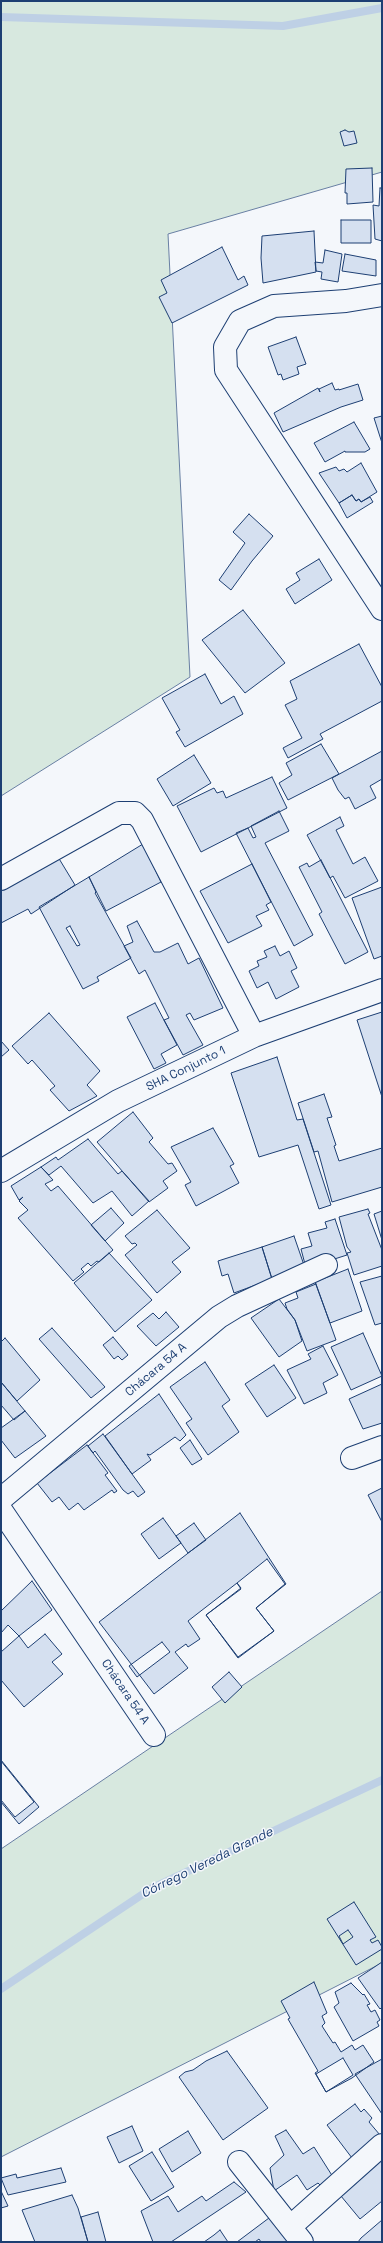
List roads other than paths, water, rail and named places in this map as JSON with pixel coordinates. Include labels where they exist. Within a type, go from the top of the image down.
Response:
[{"type":"street","points":[[382,296],[346,301],[274,306],[240,321],[225,346],[226,370],[382,609]]},
{"type":"street","points":[[1,879],[119,813],[135,813],[142,820],[254,1036]]},
{"type":"street","name":"SHA Conjunto 1","points":[[1,1171],[118,1101],[254,1036],[382,990]]},
{"type":"street","name":"Chácara 54 A","points":[[1,1499],[219,1317],[237,1306],[326,1265]]},
{"type":"street","points":[[352,1458],[382,1447]]},
{"type":"street","name":"Chácara 54 A","points":[[1,1510],[154,1735]]},
{"type":"street","points":[[239,2162],[296,2234],[382,2145]]},
{"type":"waterway","points":[[1,17],[283,26],[382,8]]},
{"type":"waterway","name":"Córrego Vereda Grande","points":[[1,1989],[152,1888],[382,1780]]}]
